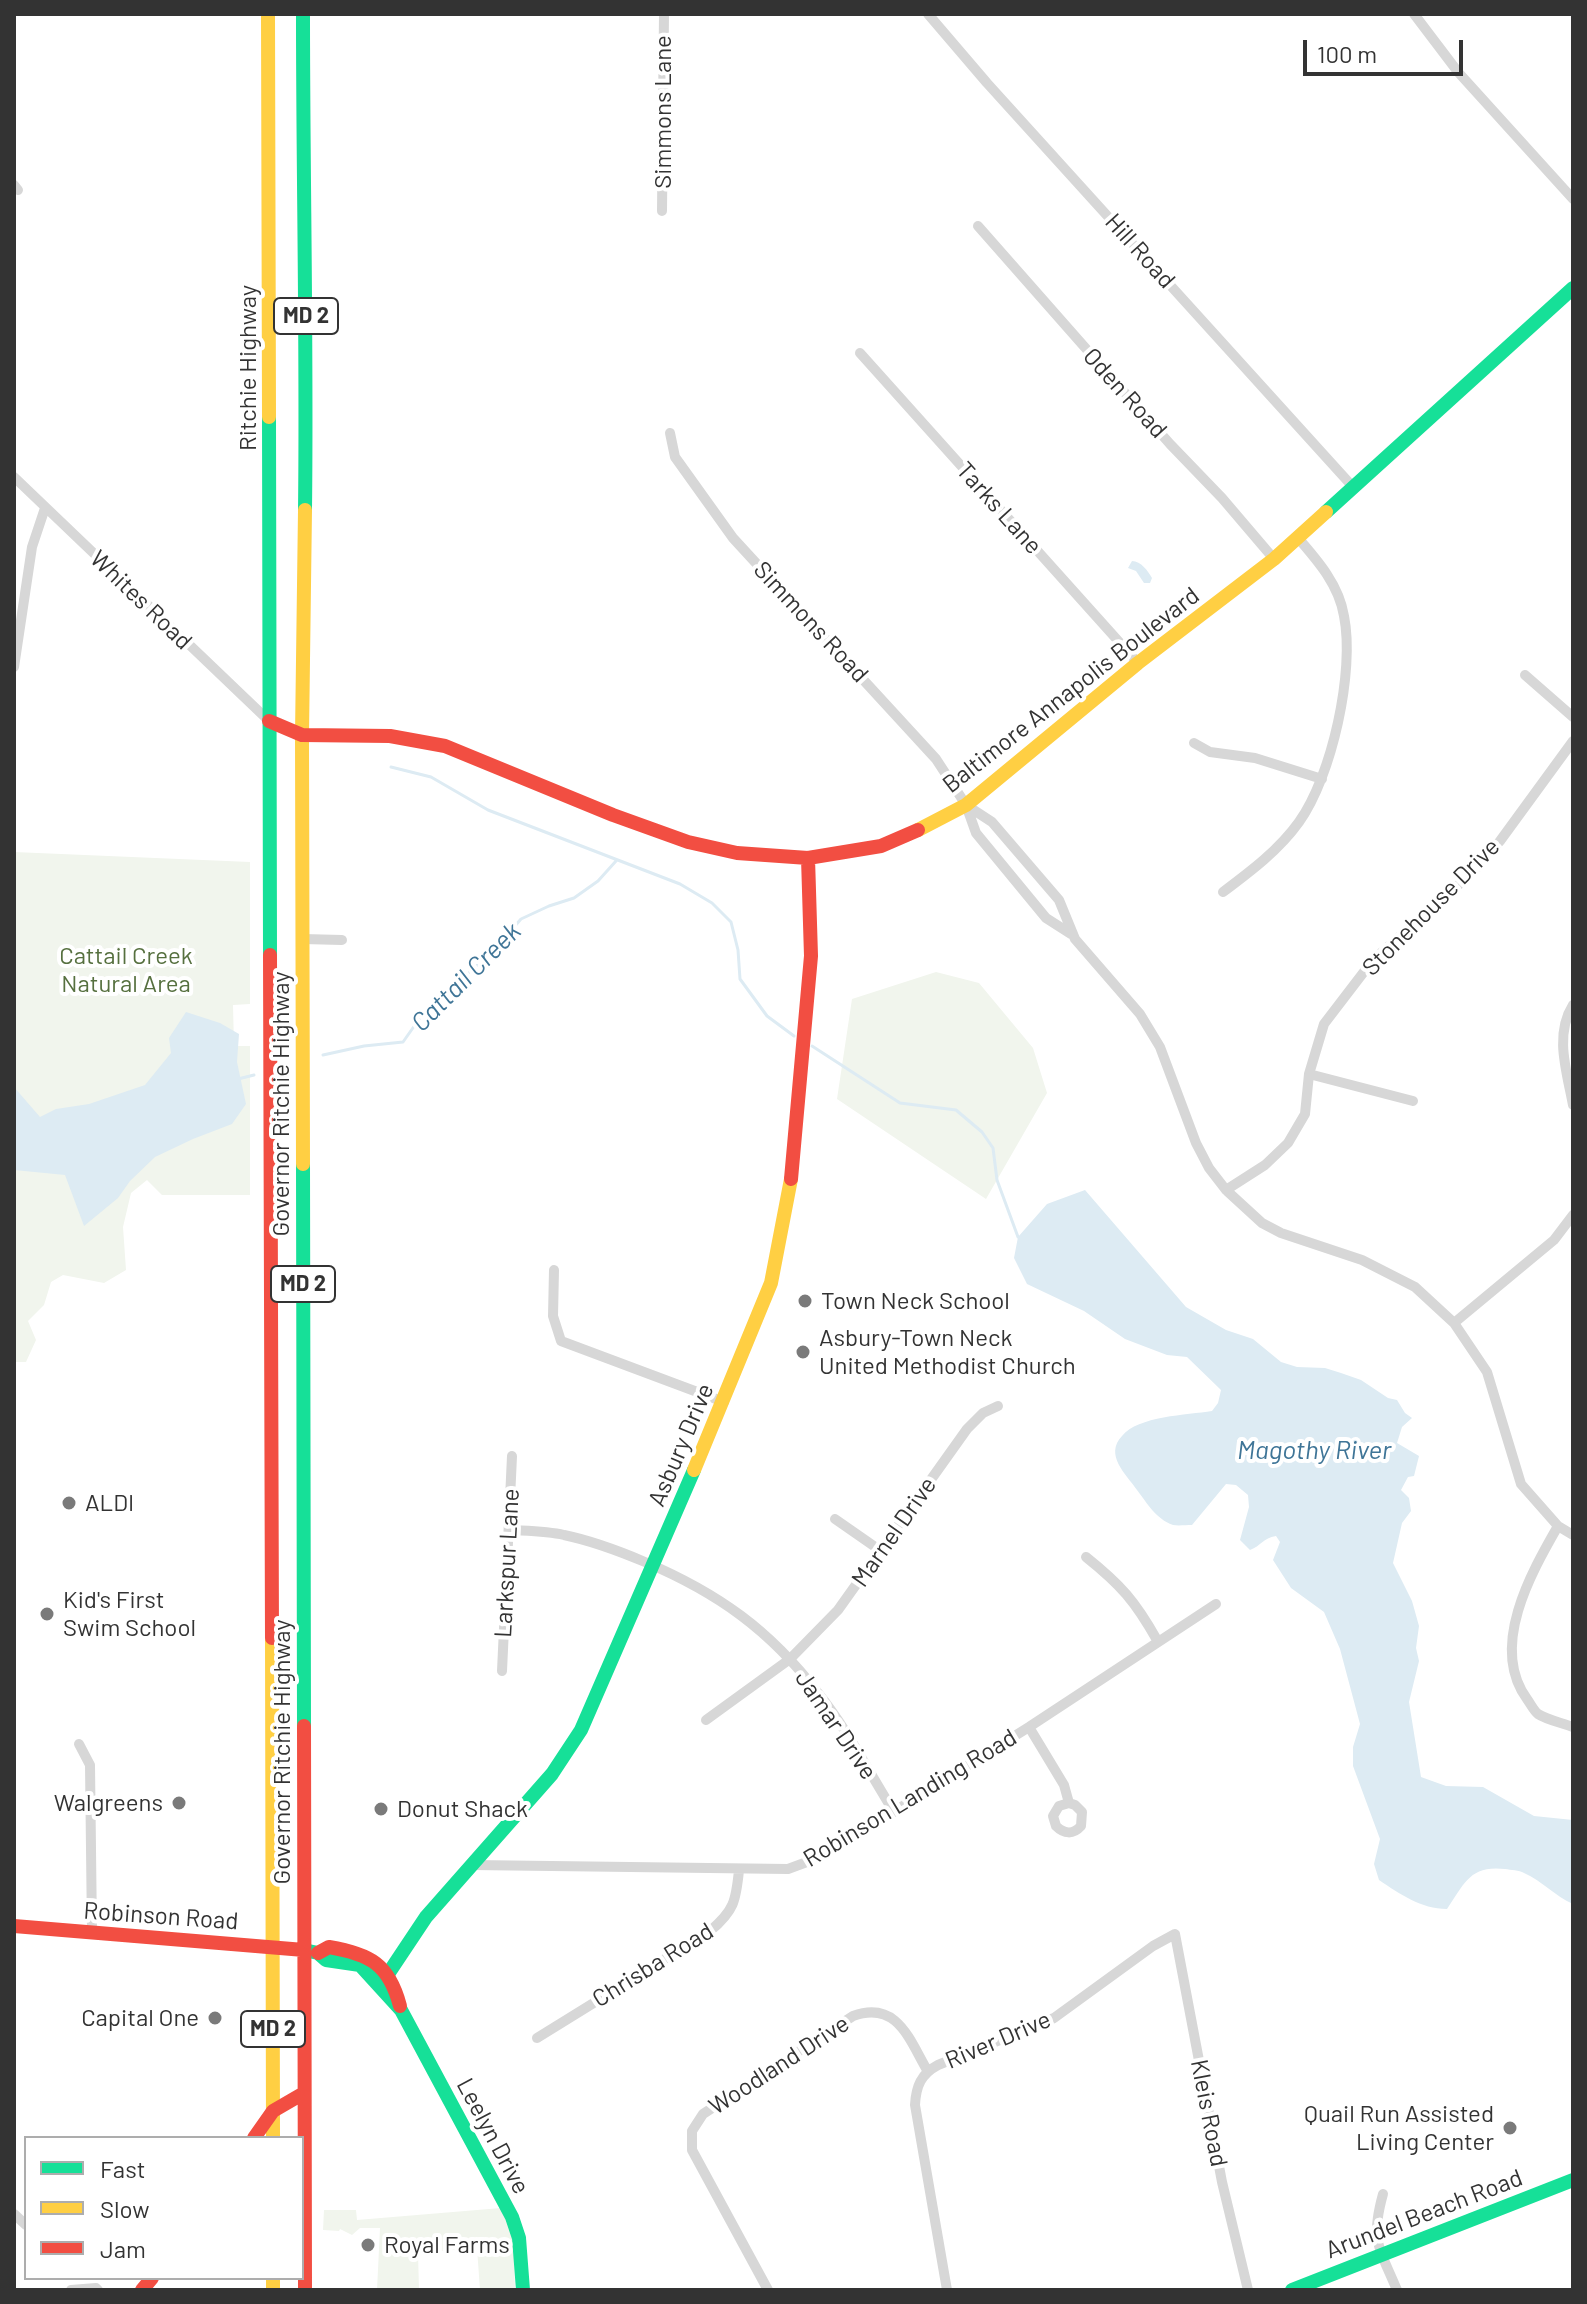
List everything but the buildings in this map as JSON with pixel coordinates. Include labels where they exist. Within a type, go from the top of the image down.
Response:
[{"type":"main road","name":"Ritchie Highway","points":[[268,14],[269,721]]},
{"type":"main road","name":"Governor Ritchie Highway","points":[[303,14],[307,352],[302,735],[311,1952],[304,2093],[305,2290]]},
{"type":"main road","name":"Baltimore Annapolis Boulevard","points":[[269,721],[302,735],[390,736],[426,741],[463,752],[613,815],[688,842],[737,853],[808,858],[881,846],[966,805],[1138,663],[1274,559],[1573,288]]},
{"type":"main road","name":"Governor Ritchie Highway","points":[[269,721],[273,2136]]},
{"type":"main road","name":"Asbury Drive","points":[[380,1986],[426,1917],[552,1774],[581,1730],[724,1402],[771,1283],[792,1176],[811,956],[808,858]]},
{"type":"main road","name":"Robinson Road","points":[[14,1926],[311,1952]]},
{"type":"main road","points":[[311,1952],[329,1947],[356,1951],[367,1955],[388,1972]]},
{"type":"main road","name":"Leelyn Drive","points":[[311,1952],[326,1960],[360,1965],[401,2010]]},
{"type":"main road","name":"Leelyn Drive","points":[[388,1972],[401,2010],[512,2217],[519,2238],[523,2290]]},
{"type":"main road","points":[[255,2136],[273,2111],[304,2093]]},
{"type":"main road","name":"Arundel Beach Road","points":[[1292,2290],[1573,2180]]},
{"type":"street","name":"Simmons Lane","points":[[662,211],[664,14]]},
{"type":"street","name":"Hill Road","points":[[928,14],[1353,487]]},
{"type":"street","points":[[1414,14],[1456,69],[1573,199]]},
{"type":"street","name":"Oden Road","points":[[978,226],[1274,559]]},
{"type":"street","name":"Tarks Lane","points":[[860,353],[1138,663]]},
{"type":"street","name":"Simmons Road","points":[[670,433],[675,457],[733,538],[936,759],[966,805]]},
{"type":"street","name":"Whites Road","points":[[14,477],[269,721]]},
{"type":"street","points":[[14,667],[32,547],[45,508]]},
{"type":"street","points":[[1223,892],[1287,837],[1307,809],[1334,744],[1346,661],[1345,617],[1328,575],[1298,538]]},
{"type":"street","points":[[1525,675],[1573,717]]},
{"type":"street","name":"Stonehouse Drive","points":[[1226,1190],[1265,1165],[1288,1143],[1305,1114],[1309,1074],[1324,1024],[1373,960],[1473,872],[1500,841],[1573,741]]},
{"type":"street","points":[[1194,743],[1210,752],[1255,758],[1322,779]]},
{"type":"street","points":[[966,805],[976,833],[1046,918],[1073,935],[1140,1014],[1160,1047],[1196,1143],[1209,1168],[1226,1190],[1262,1223],[1281,1233],[1362,1260],[1415,1287],[1454,1323],[1490,1380],[1521,1484],[1558,1526],[1573,1535]]},
{"type":"street","points":[[966,805],[992,822],[1059,900],[1073,935]]},
{"type":"street","points":[[303,939],[342,940]]},
{"type":"street","points":[[1573,1005],[1565,1018],[1562,1036],[1573,1105]]},
{"type":"street","points":[[1309,1074],[1413,1101]]},
{"type":"street","points":[[1454,1323],[1554,1240],[1573,1215]]},
{"type":"street","points":[[554,1270],[553,1316],[561,1341],[724,1402]]},
{"type":"street","name":"Marnel Drive","points":[[706,1720],[790,1659],[838,1610],[967,1429],[983,1413],[998,1406]]},
{"type":"street","name":"Larkspur Lane","points":[[502,1671],[512,1456]]},
{"type":"street","points":[[835,1519],[881,1551]]},
{"type":"street","points":[[1558,1526],[1523,1598],[1514,1635],[1513,1661],[1515,1681],[1538,1713],[1573,1727]]},
{"type":"street","name":"Jamar Drive","points":[[510,1530],[562,1534],[605,1545],[721,1600],[790,1659],[820,1695],[894,1812]]},
{"type":"street","points":[[1086,1557],[1124,1588],[1138,1605],[1157,1640]]},
{"type":"street","name":"Robinson Landing Road","points":[[472,1865],[788,1869],[823,1856],[1029,1727],[1216,1604]]},
{"type":"street","points":[[1029,1727],[1064,1785],[1069,1803]]},
{"type":"street","points":[[79,1744],[90,1765],[92,1933]]},
{"type":"street","name":"Chrisba Road","points":[[537,2038],[710,1931],[728,1916],[736,1899],[739,1870]]},
{"type":"street","name":"River Drive","points":[[947,2290],[915,2105],[919,2081],[927,2070],[1054,2018],[1153,1946],[1175,1934]]},
{"type":"street","name":"Kleis Road","points":[[1175,1934],[1222,2182],[1248,2290]]},
{"type":"street","name":"Woodland Drive","points":[[768,2290],[692,2150],[692,2131],[703,2114],[853,2016],[865,2012],[882,2012],[898,2022],[927,2070]]},
{"type":"street","points":[[1383,2194],[1375,2228],[1397,2290]]},
{"type":"street","points":[[71,2290],[97,2289]]},
{"type":"green space","name":"Cattail Creek Natural Area","points":[[14,852],[250,862],[250,1004],[233,1005],[234,1046],[250,1046],[250,1195],[162,1195],[147,1180],[131,1193],[123,1227],[126,1270],[104,1283],[63,1275],[51,1282],[44,1305],[28,1321],[36,1340],[26,1362],[14,1362]]},
{"type":"green space","points":[[936,972],[979,983],[1033,1048],[1047,1093],[986,1199],[837,1099],[852,999]]},
{"type":"green space","points":[[501,2208],[513,2224],[515,2290],[480,2290],[477,2248],[418,2253],[419,2290],[377,2290],[380,2228],[360,2228],[352,2235],[340,2229],[323,2230],[324,2210],[356,2210],[357,2220]]},
{"type":"water","points":[[1132,561],[1146,570],[1152,578],[1150,583],[1144,583],[1136,571],[1128,568]]},
{"type":"water","points":[[186,1012],[220,1023],[239,1034],[237,1062],[246,1104],[232,1124],[155,1157],[130,1181],[118,1198],[84,1226],[65,1175],[14,1170],[14,1087],[40,1117],[56,1109],[89,1104],[145,1085],[171,1053],[169,1038]]},
{"type":"water","name":"Magothy River","points":[[1085,1190],[1186,1307],[1226,1330],[1253,1339],[1281,1362],[1297,1367],[1325,1368],[1361,1380],[1388,1398],[1397,1400],[1412,1418],[1402,1427],[1397,1443],[1419,1456],[1414,1476],[1408,1477],[1401,1490],[1409,1498],[1411,1511],[1402,1523],[1393,1563],[1412,1601],[1419,1626],[1416,1648],[1419,1661],[1409,1702],[1421,1777],[1446,1786],[1483,1787],[1534,1816],[1573,1820],[1573,1904],[1531,1876],[1505,1869],[1476,1873],[1464,1884],[1447,1909],[1420,1904],[1379,1880],[1374,1864],[1380,1839],[1353,1766],[1353,1747],[1360,1724],[1340,1649],[1324,1612],[1291,1588],[1273,1560],[1280,1542],[1276,1536],[1250,1550],[1240,1540],[1249,1507],[1248,1495],[1236,1485],[1226,1484],[1192,1525],[1173,1525],[1152,1510],[1116,1457],[1117,1443],[1129,1429],[1151,1420],[1212,1411],[1221,1390],[1187,1357],[1167,1355],[1125,1339],[1084,1311],[1027,1284],[1014,1258],[1018,1237],[1047,1204]]},
{"type":"waterway","name":"Cattail Creek","points":[[391,767],[431,777],[488,810],[680,884],[712,903],[731,922],[738,950],[740,979],[767,1016],[794,1036]]},
{"type":"waterway","name":"Cattail Creek","points":[[323,1055],[403,1042],[422,1015],[495,949],[521,919],[574,898],[598,881],[616,861]]},
{"type":"waterway","name":"Cattail Creek","points":[[812,1046],[900,1103],[956,1110],[982,1132],[993,1148],[997,1180],[1018,1237]]},
{"type":"waterway","name":"Cattail Creek","points":[[238,1079],[254,1075]]},
{"type":"traffic: fast","points":[[303,14],[305,510]]},
{"type":"traffic: fast","points":[[1326,512],[1573,288]]},
{"type":"traffic: fast","points":[[269,417],[270,955]]},
{"type":"traffic: fast","points":[[303,1164],[304,1726]]},
{"type":"traffic: fast","points":[[380,1986],[426,1917],[552,1774],[581,1730],[694,1470]]},
{"type":"traffic: fast","points":[[304,1950],[318,1953],[326,1960],[360,1965],[401,2010],[512,2217],[519,2238],[523,2290]]},
{"type":"traffic: fast","points":[[1292,2290],[1573,2180]]},
{"type":"traffic: slow","points":[[268,14],[269,417]]},
{"type":"traffic: slow","points":[[303,1164],[305,510]]},
{"type":"traffic: slow","points":[[918,830],[966,805],[1138,663],[1274,559],[1326,512]]},
{"type":"traffic: slow","points":[[694,1470],[771,1283],[791,1179]]},
{"type":"traffic: slow","points":[[272,1638],[273,2136]]},
{"type":"traffic: slow","points":[[273,2280],[273,2290]]},
{"type":"traffic: jam","points":[[269,721],[302,735],[390,736],[445,746],[613,815],[688,842],[737,853],[808,858],[881,846],[918,830]]},
{"type":"traffic: jam","points":[[791,1179],[811,956],[808,858]]},
{"type":"traffic: jam","points":[[270,955],[272,1638]]},
{"type":"traffic: jam","points":[[304,1726],[305,2290]]},
{"type":"traffic: jam","points":[[14,1926],[304,1950]]},
{"type":"traffic: jam","points":[[318,1953],[329,1947],[356,1953],[376,1963],[390,1980],[400,2006]]},
{"type":"traffic: jam","points":[[255,2136],[273,2111],[304,2093]]},
{"type":"traffic: jam","points":[[142,2290],[150,2280]]},
{"type":"place","name":"Town Neck School","points":[[805,1301]]},
{"type":"place","name":"Asbury-Town Neck United Methodist Church","points":[[803,1352]]},
{"type":"place","name":"ALDI","points":[[69,1503]]},
{"type":"place","name":"Kid's First Swim School","points":[[47,1614]]},
{"type":"place","name":"Walgreens","points":[[179,1803]]},
{"type":"place","name":"Donut Shack","points":[[381,1809]]},
{"type":"place","name":"Capital One","points":[[215,2018]]},
{"type":"place","name":"Quail Run Assisted Living Center","points":[[1510,2128]]},
{"type":"place","name":"Royal Farms","points":[[368,2245]]}]
